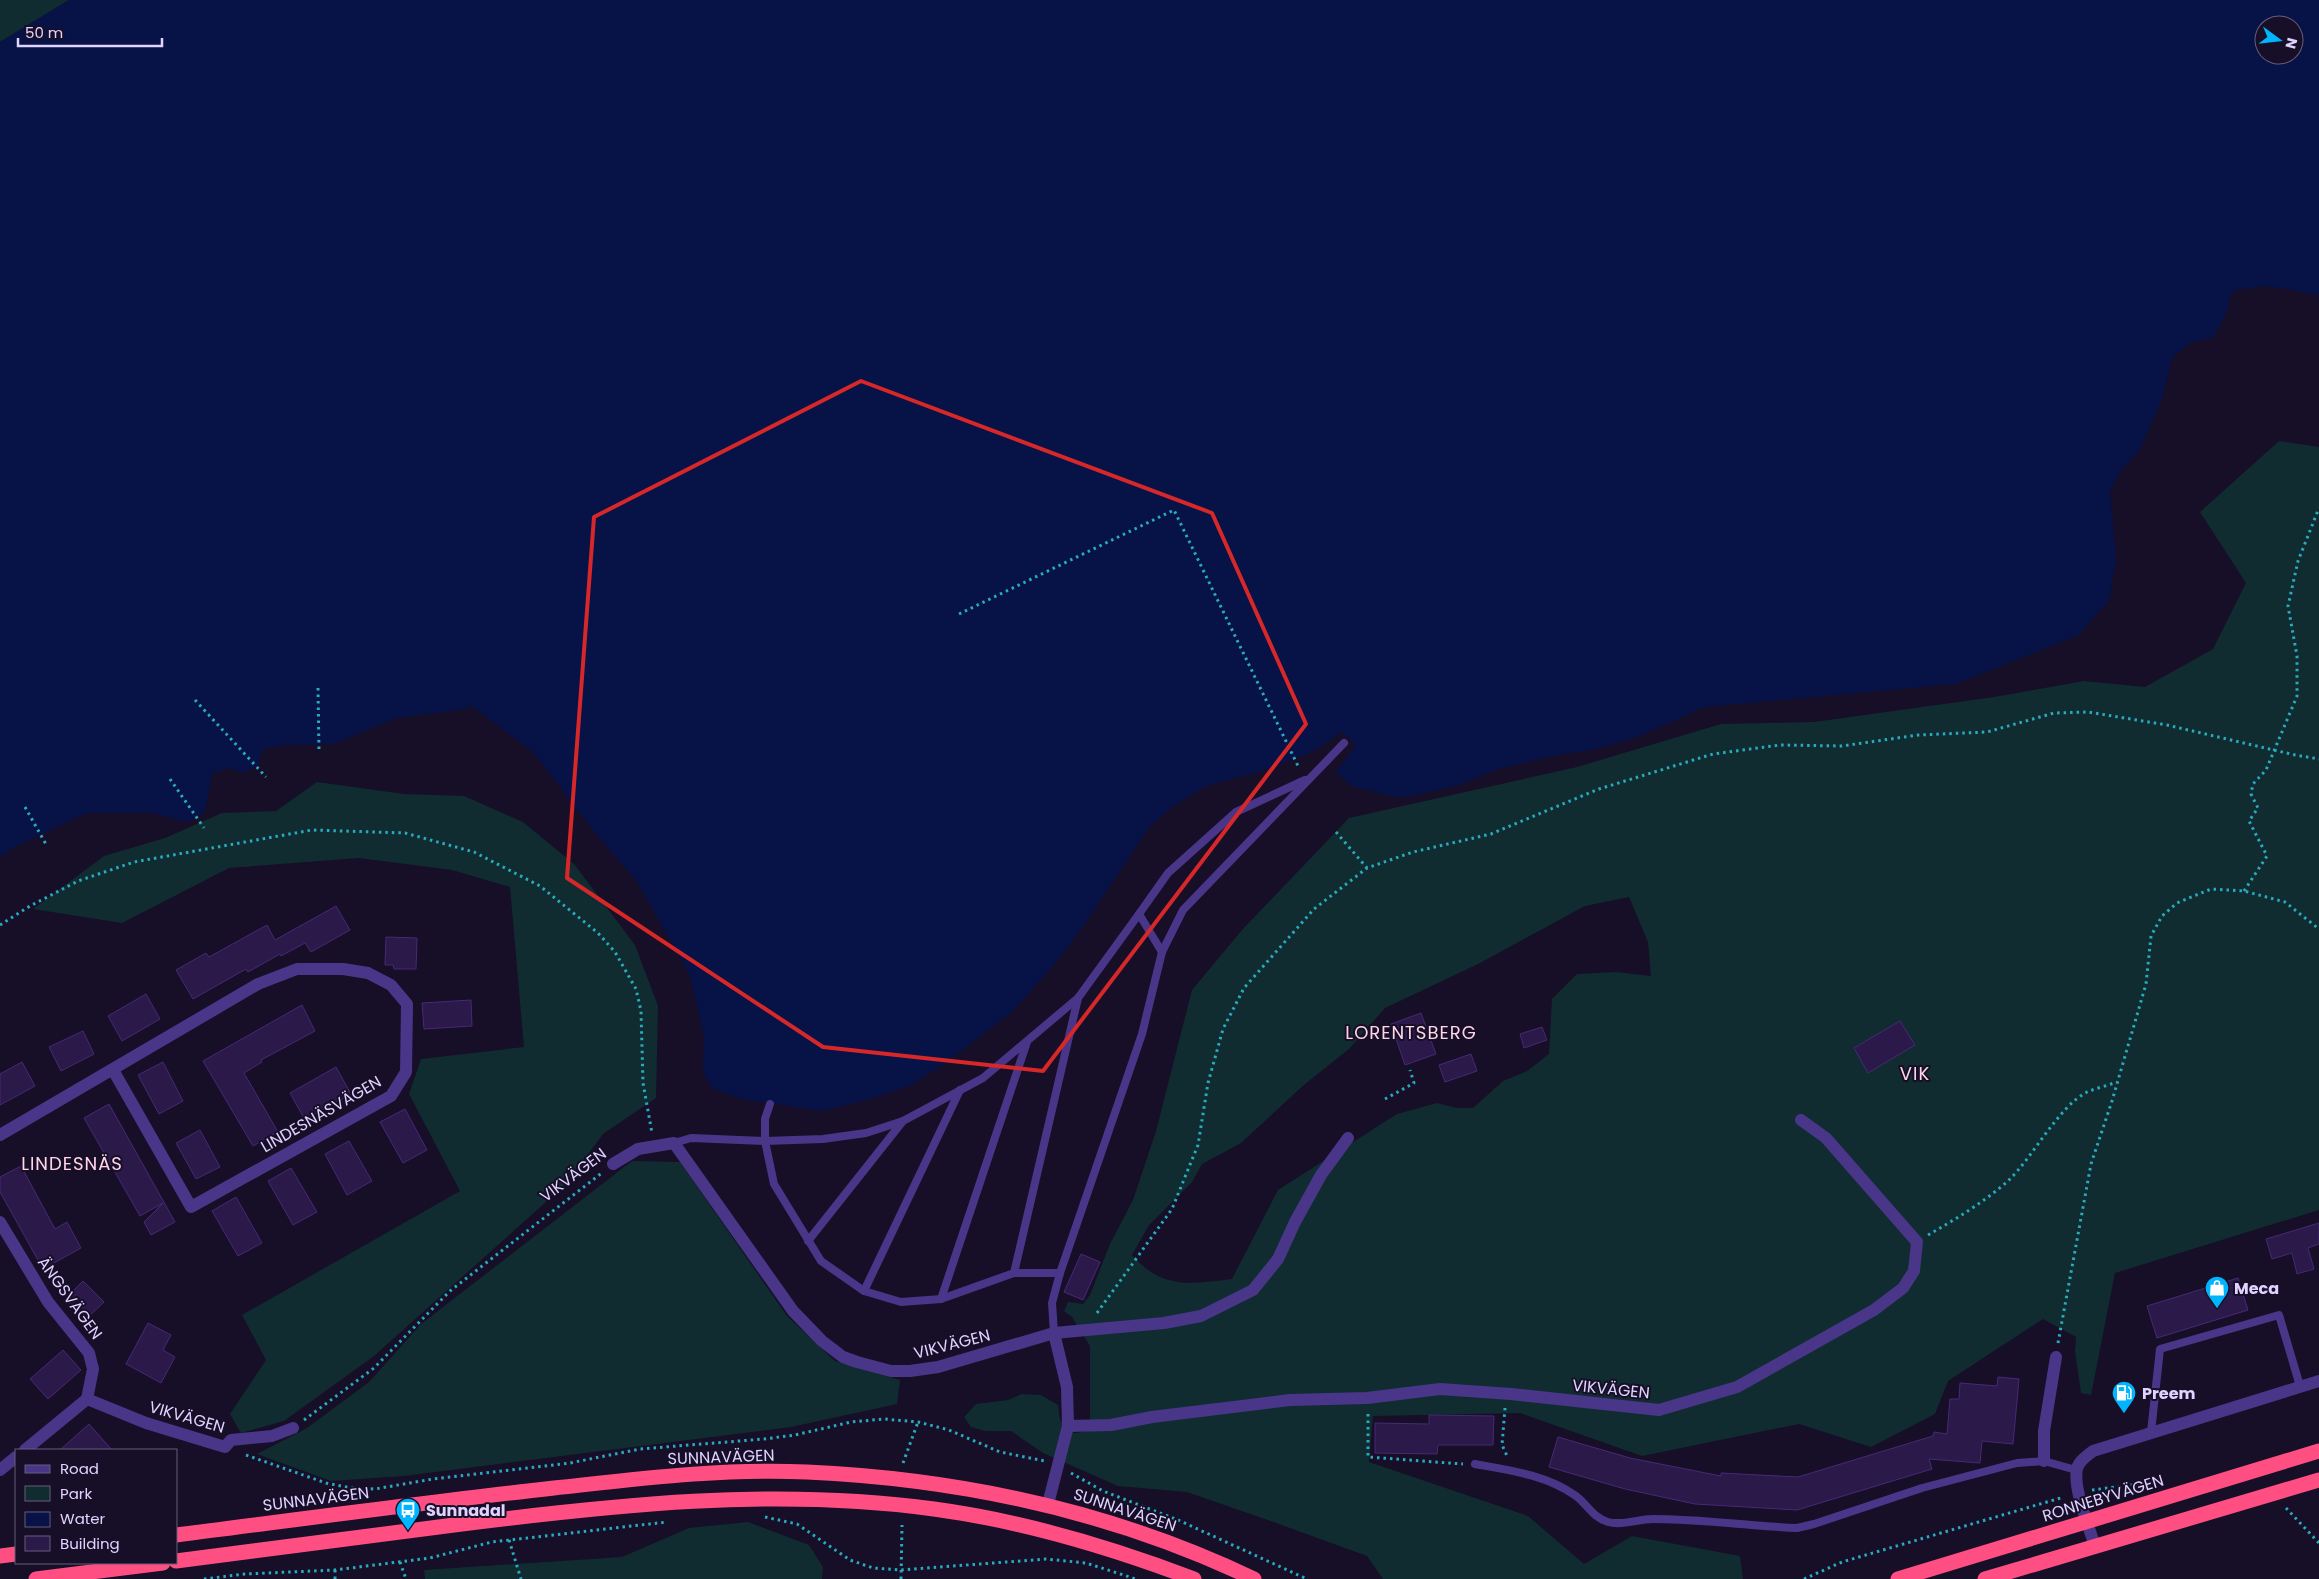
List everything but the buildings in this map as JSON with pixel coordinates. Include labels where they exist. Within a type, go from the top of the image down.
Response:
[{"type":"highway","name":"RONNEBYVÄGEN","points":[[1898,1579],[2319,1451]]},
{"type":"highway","name":"SUNNAVÄGEN","points":[[178,1535],[465,1498],[660,1477],[716,1473],[804,1472],[868,1476],[960,1487],[1048,1504],[1164,1540],[1254,1579]]},
{"type":"highway","points":[[1985,1579],[2319,1480]]},
{"type":"highway","points":[[178,1561],[511,1518],[662,1502],[730,1498],[798,1498],[933,1509],[1037,1528],[1137,1557],[1194,1579]]},
{"type":"highway","points":[[0,1556],[15,1554]]},
{"type":"highway","points":[[36,1579],[155,1564]]},
{"type":"street","name":"LINDESNÄSVÄGEN","points":[[0,1135],[258,984],[297,969],[343,969],[368,974],[391,984],[407,1004],[406,1072],[391,1096],[191,1207],[113,1070]]},
{"type":"street","points":[[1801,1120],[1826,1138],[1917,1242]]},
{"type":"street","name":"VIKVÄGEN","points":[[614,1164],[638,1149],[674,1143],[793,1311],[822,1341],[843,1357],[891,1371],[923,1371],[1054,1333],[1164,1323],[1202,1316],[1253,1290],[1278,1259],[1295,1222],[1321,1175],[1348,1138]]},
{"type":"street","name":"ÄNGSVÄGEN","points":[[0,1222],[48,1302],[89,1353],[93,1368],[87,1399]]},
{"type":"street","name":"VIKVÄGEN","points":[[1068,1426],[1111,1425],[1152,1417],[1290,1400],[1367,1398],[1440,1389],[1511,1394],[1659,1410],[1737,1387],[1874,1310],[1903,1288],[1914,1271],[1917,1242]]},
{"type":"street","points":[[1048,1504],[1068,1426],[1067,1387],[1054,1333]]},
{"type":"street","points":[[2044,1461],[2044,1431],[2056,1357]]},
{"type":"street","points":[[2095,1546],[2079,1492],[2076,1470],[2079,1463],[2093,1451],[2319,1381]]},
{"type":"street","name":"VIKVÄGEN","points":[[87,1399],[146,1423],[225,1447],[230,1440],[272,1436],[293,1428]]},
{"type":"street","points":[[26,1449],[87,1399]]},
{"type":"street","points":[[0,1470],[15,1458]]},
{"type":"lane","points":[[1054,1333],[1052,1303],[1060,1273],[1142,1034],[1162,952],[1183,910],[1344,743]]},
{"type":"lane","points":[[674,1143],[691,1138],[765,1141],[823,1140],[866,1132],[903,1121],[983,1078],[1078,998],[1168,873],[1236,812],[1310,778]]},
{"type":"lane","points":[[1139,914],[1162,952]]},
{"type":"lane","points":[[1014,1273],[1078,998]]},
{"type":"lane","points":[[941,1299],[1027,1042]]},
{"type":"lane","points":[[864,1291],[960,1090]]},
{"type":"lane","points":[[770,1104],[765,1119],[765,1141],[774,1184],[821,1261],[864,1291],[901,1302],[941,1299],[1014,1273],[1060,1273]]},
{"type":"lane","points":[[808,1241],[903,1121]]},
{"type":"lane","points":[[2151,1432],[2160,1349],[2279,1315],[2300,1386]]},
{"type":"lane","points":[[1475,1464],[1514,1471],[1553,1483],[1576,1496],[1599,1518],[1607,1522],[1617,1523],[1653,1519],[1797,1528],[1922,1488],[2016,1462],[2044,1461],[2076,1470]]},
{"type":"path","points":[[2244,891],[2267,856],[2249,821],[2258,808],[2250,794],[2253,784],[2266,770],[2297,696],[2297,656],[2288,606],[2298,561],[2319,508]]},
{"type":"path","points":[[959,614],[1174,510],[1300,768]]},
{"type":"path","points":[[318,688],[320,752]]},
{"type":"path","points":[[196,700],[266,777]]},
{"type":"path","points":[[1084,1330],[1172,1209],[1198,1145],[1208,1083],[1223,1028],[1244,988],[1314,910],[1367,868],[1413,852],[1490,834],[1599,789],[1713,754],[1780,745],[1842,746],[1918,735],[1987,732],[2054,713],[2088,712],[2167,725],[2319,759]]},
{"type":"path","points":[[170,779],[204,828]]},
{"type":"path","points":[[25,807],[47,846]]},
{"type":"path","points":[[0,925],[30,906],[78,881],[134,862],[312,830],[406,833],[474,852],[540,886],[598,933],[615,952],[636,989],[641,1011],[643,1083],[654,1146]]},
{"type":"path","points":[[1336,832],[1367,868]]},
{"type":"path","points":[[2056,1357],[2091,1164],[2146,984],[2151,936],[2162,916],[2177,903],[2212,889],[2244,891],[2285,902],[2319,929]]},
{"type":"path","points":[[1385,1099],[1414,1083],[1410,1070]]},
{"type":"path","points":[[1917,1242],[1972,1208],[2008,1181],[2031,1156],[2069,1104],[2087,1092],[2116,1082]]},
{"type":"path","name":"VIKVÄGEN","points":[[293,1428],[374,1368],[450,1291],[614,1164]]},
{"type":"path","points":[[1511,1394],[1505,1408],[1502,1445],[1514,1471]]},
{"type":"path","points":[[1367,1398],[1368,1457],[1475,1464]]},
{"type":"path","points":[[903,1463],[918,1422]]},
{"type":"path","points":[[1804,1579],[1842,1562],[2079,1492],[2160,1481]]},
{"type":"path","points":[[2286,1508],[2319,1543]]},
{"type":"path","points":[[762,1517],[797,1524],[850,1560],[873,1568],[901,1570],[1046,1559],[1086,1563],[1136,1579]]},
{"type":"path","points":[[204,1579],[244,1574],[335,1570],[430,1558],[492,1542],[676,1521]]},
{"type":"path","points":[[901,1579],[902,1525]]},
{"type":"path","points":[[509,1540],[521,1579]]},
{"type":"path","points":[[400,1562],[406,1579]]},
{"type":"path","points":[[334,1579],[335,1570]]},
{"type":"highlighted area","points":[[861,381],[1212,513],[1306,724],[1043,1071],[823,1047],[567,878],[594,517]]},
{"type":"green space","points":[[0,0],[69,0],[0,42]]},
{"type":"green space","points":[[2279,441],[2319,447],[2319,1210],[2115,1273],[2091,1395],[2081,1393],[2075,1351],[2076,1337],[2043,1319],[1948,1381],[1935,1414],[1871,1447],[1799,1424],[1642,1456],[1520,1413],[1373,1416],[1369,1462],[1528,1516],[1584,1564],[1632,1536],[1740,1556],[1743,1579],[1383,1579],[1367,1556],[1187,1492],[1118,1486],[1043,1453],[1011,1431],[985,1431],[971,1427],[964,1417],[976,1404],[1008,1400],[1022,1394],[1041,1395],[1058,1405],[1060,1420],[1074,1433],[1090,1431],[1090,1346],[1072,1317],[1064,1311],[1068,1302],[1083,1304],[1090,1295],[1110,1244],[1133,1200],[1156,1131],[1192,990],[1242,930],[1349,818],[1577,767],[1721,724],[1814,722],[1994,697],[2084,681],[2145,687],[2213,649],[2246,583],[2200,512]],"holes":[[[1629,897],[1648,942],[1651,976],[1616,972],[1577,974],[1552,999],[1549,1054],[1527,1071],[1503,1081],[1473,1108],[1457,1108],[1437,1103],[1397,1114],[1278,1190],[1232,1279],[1190,1283],[1178,1282],[1155,1274],[1132,1255],[1149,1225],[1192,1182],[1202,1164],[1241,1143],[1305,1084],[1349,1049],[1385,1008],[1478,964],[1585,906]]]},
{"type":"green space","points":[[317,782],[404,794],[464,796],[523,822],[574,864],[635,945],[658,1006],[656,1098],[603,1134],[566,1184],[374,1356],[284,1421],[241,1433],[230,1414],[266,1360],[242,1315],[460,1191],[409,1094],[421,1059],[524,1047],[510,887],[452,870],[359,858],[229,868],[122,923],[33,909],[104,856],[165,838],[222,813],[276,811]]},
{"type":"green space","points":[[632,1161],[680,1162],[787,1316],[835,1361],[900,1380],[897,1404],[791,1427],[404,1476],[331,1481],[257,1454],[307,1428],[369,1382],[421,1324]]},
{"type":"green space","points":[[748,1522],[809,1545],[823,1567],[822,1579],[425,1579],[424,1570],[622,1557],[689,1528]]},
{"type":"water","points":[[69,0],[2319,0],[2319,295],[2268,286],[2235,290],[2230,297],[2227,312],[2213,338],[2191,342],[2172,358],[2162,399],[2140,450],[2120,472],[2110,492],[2116,559],[2109,601],[2077,636],[1956,684],[1705,707],[1635,738],[1596,749],[1548,757],[1495,770],[1460,785],[1406,797],[1395,797],[1350,785],[1336,772],[1356,745],[1342,732],[1318,749],[1305,755],[1258,772],[1206,786],[1172,807],[1150,826],[1059,959],[1013,1011],[946,1063],[911,1085],[874,1098],[822,1111],[741,1099],[712,1088],[703,1072],[704,1036],[690,975],[637,882],[593,830],[533,752],[470,705],[467,709],[397,718],[333,744],[286,745],[263,749],[258,765],[244,773],[229,768],[212,774],[205,812],[188,822],[152,813],[87,813],[14,847],[0,857],[0,42]]},
{"type":"place","name":"Meca","points":[[2217,1309]]},
{"type":"place","name":"Preem","points":[[2124,1414]]},
{"type":"place","name":"Sunnadal","points":[[408,1531]]},
{"type":"district","name":"LORENTSBERG","points":[[1411,1032]]},
{"type":"district","name":"VIK","points":[[1915,1073]]},
{"type":"district","name":"LINDESNÄS","points":[[72,1163]]}]
